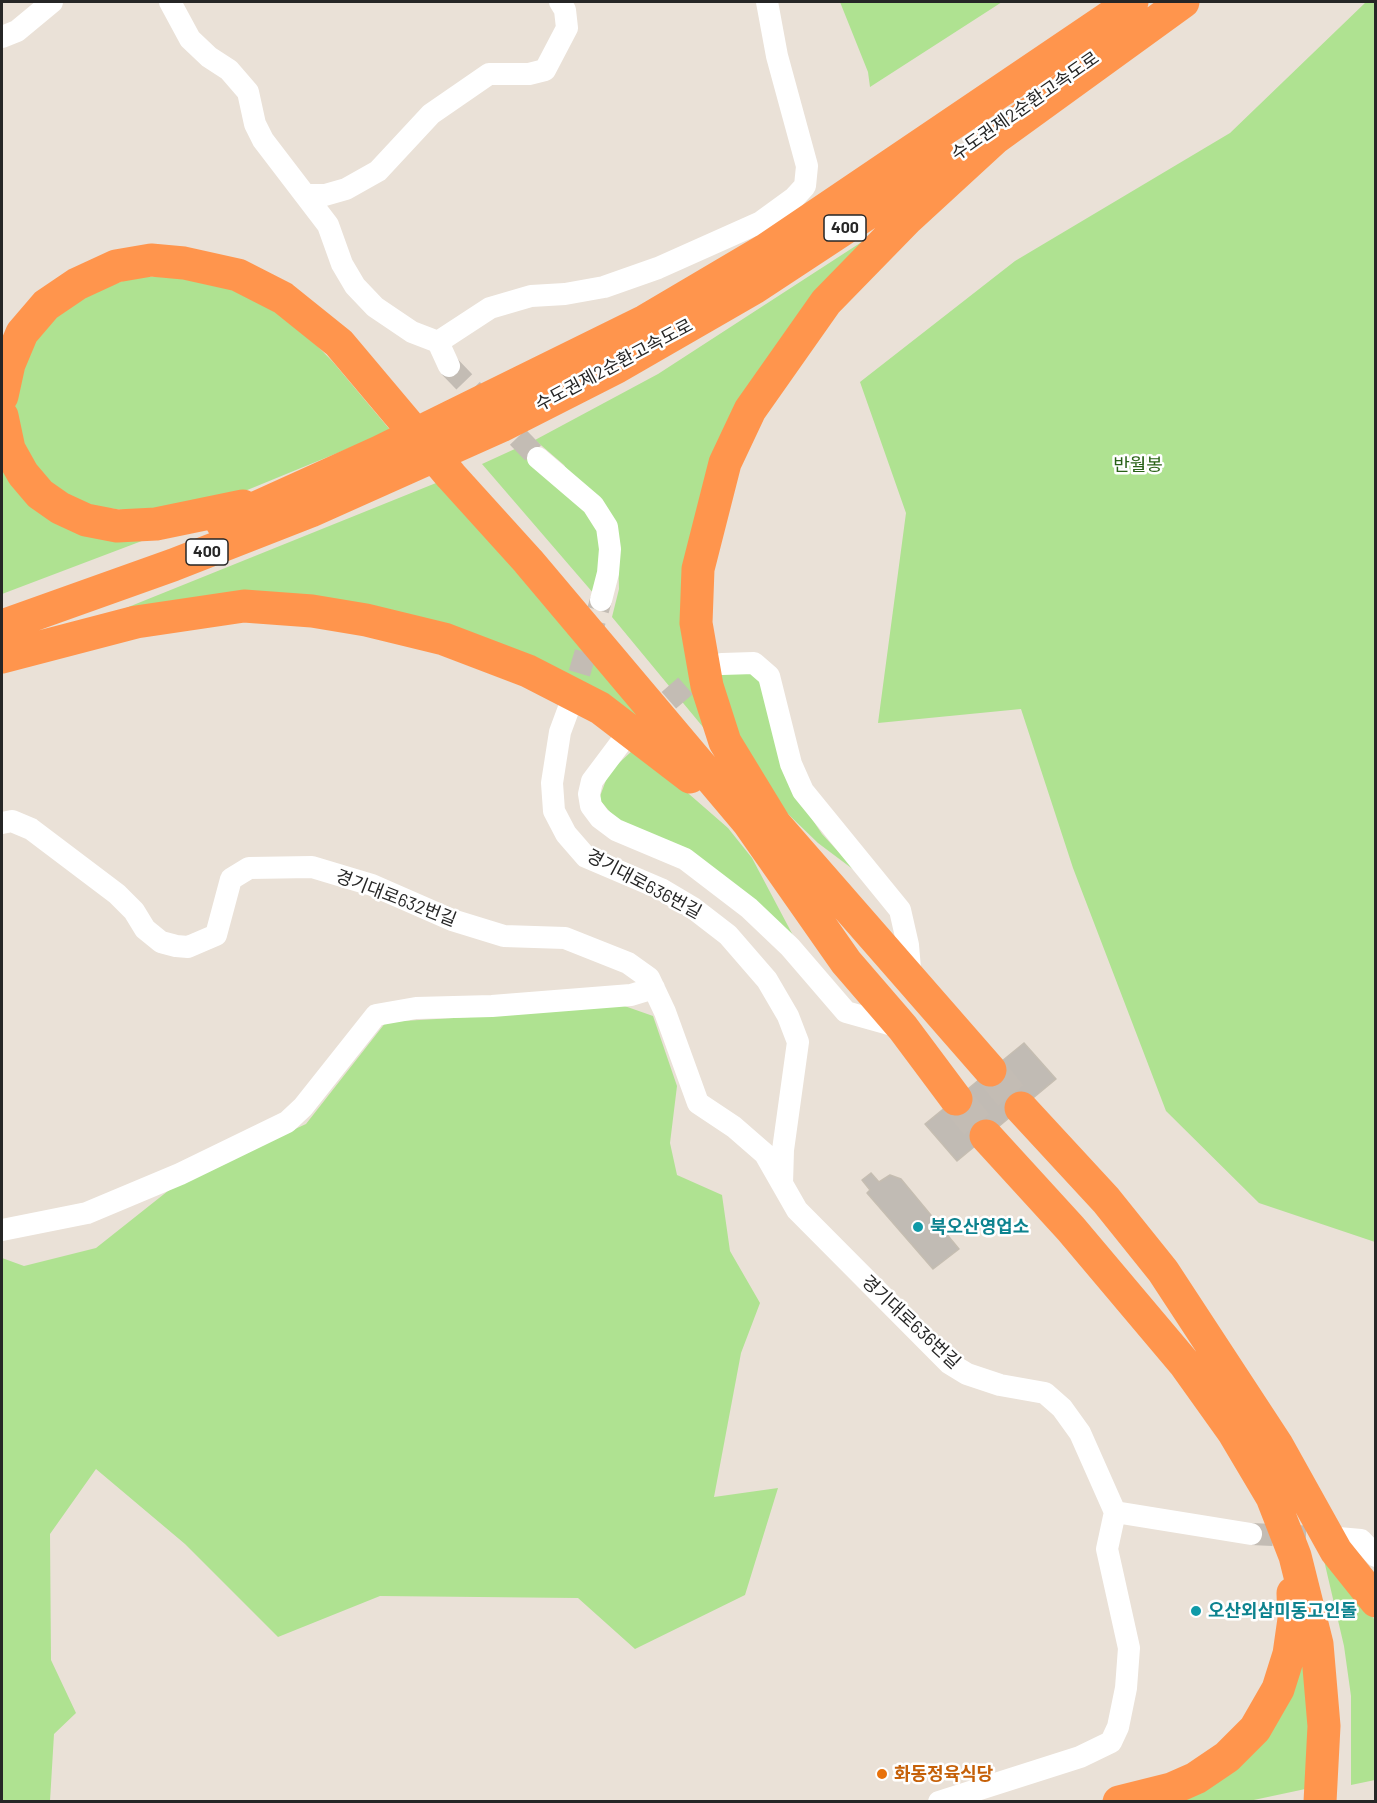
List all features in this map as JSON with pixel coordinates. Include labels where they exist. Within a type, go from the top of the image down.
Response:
[{"type":"highway","name":"수도권제2순환고속도로","points":[[2,626],[184,561],[409,469],[491,414],[766,249],[1132,2]]},
{"type":"highway","name":"수도권제2순환고속도로","points":[[2,607],[112,568],[277,499],[379,452],[491,414],[617,367],[754,288],[953,157],[1172,2]]},
{"type":"highway","points":[[956,1099],[903,1028],[846,962],[766,832],[725,742],[707,686],[696,623],[698,569],[710,515],[726,463],[750,410],[826,302],[908,218],[994,139],[1183,2]]},
{"type":"highway","points":[[2,336],[26,305],[80,262],[109,252],[143,246],[185,248],[228,257],[292,285],[356,339],[406,394],[763,818],[766,832]]},
{"type":"highway","points":[[2,396],[9,364],[22,333],[46,305],[77,284],[116,266],[151,260],[184,263],[238,275],[283,298],[339,343],[451,476],[528,561],[748,822],[766,832],[912,982],[990,1070]]},
{"type":"highway","points":[[2,416],[9,449],[23,474],[40,494],[60,508],[86,520],[117,526],[156,524],[277,499]]},
{"type":"highway","points":[[2,657],[135,622],[244,606],[312,611],[400,628],[444,639],[528,671],[600,708],[680,767],[743,829],[766,832]]},
{"type":"highway","points":[[1022,1107],[1106,1200],[1163,1271],[1282,1455],[1336,1551],[1376,1600]]},
{"type":"highway","points":[[986,1136],[1071,1229],[1209,1395],[1252,1463],[1283,1522],[1312,1617],[1324,1702],[1330,1793]]},
{"type":"highway","points":[[1256,1414],[1300,1512],[1312,1550],[1329,1626],[1340,1697],[1342,1729],[1330,1793]]},
{"type":"highway","points":[[1119,1802],[1171,1789],[1196,1778],[1227,1757],[1255,1729],[1278,1689],[1289,1654],[1294,1601],[1277,1524],[1252,1463]]},
{"type":"street","points":[[2,37],[17,31],[52,2]]},
{"type":"street","points":[[170,2],[190,39],[208,57],[229,70],[248,92],[255,124],[263,140],[328,225],[342,264],[355,286],[375,307],[412,332],[438,342],[449,366]]},
{"type":"street","points":[[306,195],[325,195],[346,189],[378,171],[431,114],[489,74],[529,74],[545,70],[567,28],[565,10],[560,2]]},
{"type":"street","points":[[438,342],[490,308],[531,296],[565,294],[604,287],[658,268],[761,222],[794,198],[805,186],[807,166],[777,56],[767,2]]},
{"type":"street","points":[[538,458],[593,505],[606,527],[610,549],[608,573],[601,600]]},
{"type":"street","points":[[722,664],[754,663],[769,676],[791,764],[803,791],[900,910],[908,945],[912,982]]},
{"type":"street","name":"경기대로636번길","points":[[570,705],[561,732],[552,783],[554,811],[566,834],[586,857],[661,889],[693,908],[728,935],[766,980],[788,1016],[798,1042],[783,1150],[782,1185]]},
{"type":"street","points":[[622,741],[592,781],[590,800],[600,818],[616,830],[685,858],[749,908],[790,947],[846,1012],[903,1028]]},
{"type":"street","name":"경기대로632번길","points":[[2,823],[12,821],[31,829],[117,894],[134,911],[145,929],[161,942],[176,946],[188,947],[216,935],[226,890],[231,879],[249,868],[312,867],[372,885],[452,920],[504,936],[565,938],[628,963]]},
{"type":"street","name":"경기대로636번길","points":[[628,963],[649,978],[666,1012],[698,1103],[734,1127],[765,1154],[797,1210],[949,1363],[967,1374],[989,1381],[1045,1393],[1062,1408],[1080,1433],[1115,1512]]},
{"type":"street","points":[[2,1230],[87,1213],[180,1174],[287,1122],[303,1107],[376,1015],[416,1008],[492,1006],[631,995],[654,988]]},
{"type":"street","points":[[939,1802],[1080,1757],[1111,1742],[1118,1727],[1124,1697],[1129,1648],[1107,1549],[1115,1512],[1251,1534]]},
{"type":"street","points":[[1338,1538],[1361,1540],[1376,1556]]},
{"type":"green space","points":[[840,2],[1002,2],[870,87],[868,72]]},
{"type":"green space","name":"반월봉","points":[[1366,2],[1376,2],[1375,1242],[1259,1203],[1166,1111],[1073,868],[1021,709],[878,723],[906,513],[860,382],[1015,261],[1230,133]]},
{"type":"green space","points":[[874,234],[829,281],[693,551],[717,744],[612,617],[619,589],[618,550],[564,465],[535,440],[658,374]]},
{"type":"green space","points":[[138,276],[205,279],[250,296],[295,323],[333,362],[391,431],[240,493],[163,514],[78,505],[33,470],[12,421],[20,365],[55,312],[82,295]]},
{"type":"green space","points":[[517,448],[591,514],[604,545],[594,594],[482,464]]},
{"type":"green space","points":[[2,450],[29,494],[155,536],[2,594]]},
{"type":"green space","points":[[441,481],[659,736],[369,605],[111,614]]},
{"type":"green space","points":[[756,672],[800,801],[822,834],[858,873],[818,843],[788,814],[758,775],[737,738],[718,673]]},
{"type":"green space","points":[[632,751],[658,767],[728,828],[752,858],[796,941],[616,819],[599,799],[609,772]]},
{"type":"green space","points":[[616,1003],[653,1016],[677,1086],[670,1143],[677,1175],[722,1195],[730,1251],[760,1303],[741,1353],[714,1497],[778,1488],[745,1595],[635,1649],[578,1598],[380,1596],[278,1637],[185,1544],[96,1469],[50,1534],[51,1660],[76,1713],[54,1734],[50,1801],[2,1801],[2,1258],[24,1266],[96,1248],[178,1183],[306,1124],[386,1022],[521,1014]]},
{"type":"green space","points":[[1323,1556],[1375,1620],[1375,1780],[1351,1785],[1351,1696],[1344,1646]]},
{"type":"green space","points":[[1309,1653],[1310,1788],[1249,1801],[1165,1802]]},
{"type":"building","points":[[1024,1043],[1056,1079],[957,1161],[925,1124]]},
{"type":"building","name":"북오산영업소","points":[[871,1173],[879,1182],[890,1175],[901,1179],[959,1249],[933,1269],[867,1193],[870,1190],[862,1180]]},
{"type":"tunnel","points":[[449,366],[538,458]]},
{"type":"tunnel","points":[[570,705],[601,600]]},
{"type":"tunnel","points":[[644,722],[691,681],[715,668]]},
{"type":"tunnel","points":[[990,1070],[1021,1108]]},
{"type":"tunnel","points":[[956,1099],[986,1136]]},
{"type":"tunnel","points":[[1251,1534],[1338,1538]]},
{"type":"place","name":"북오산영업소","points":[[918,1227]]},
{"type":"place","name":"오산외삼미동고인돌","points":[[1196,1611]]},
{"type":"place","name":"화동정육식당","points":[[882,1774]]}]
